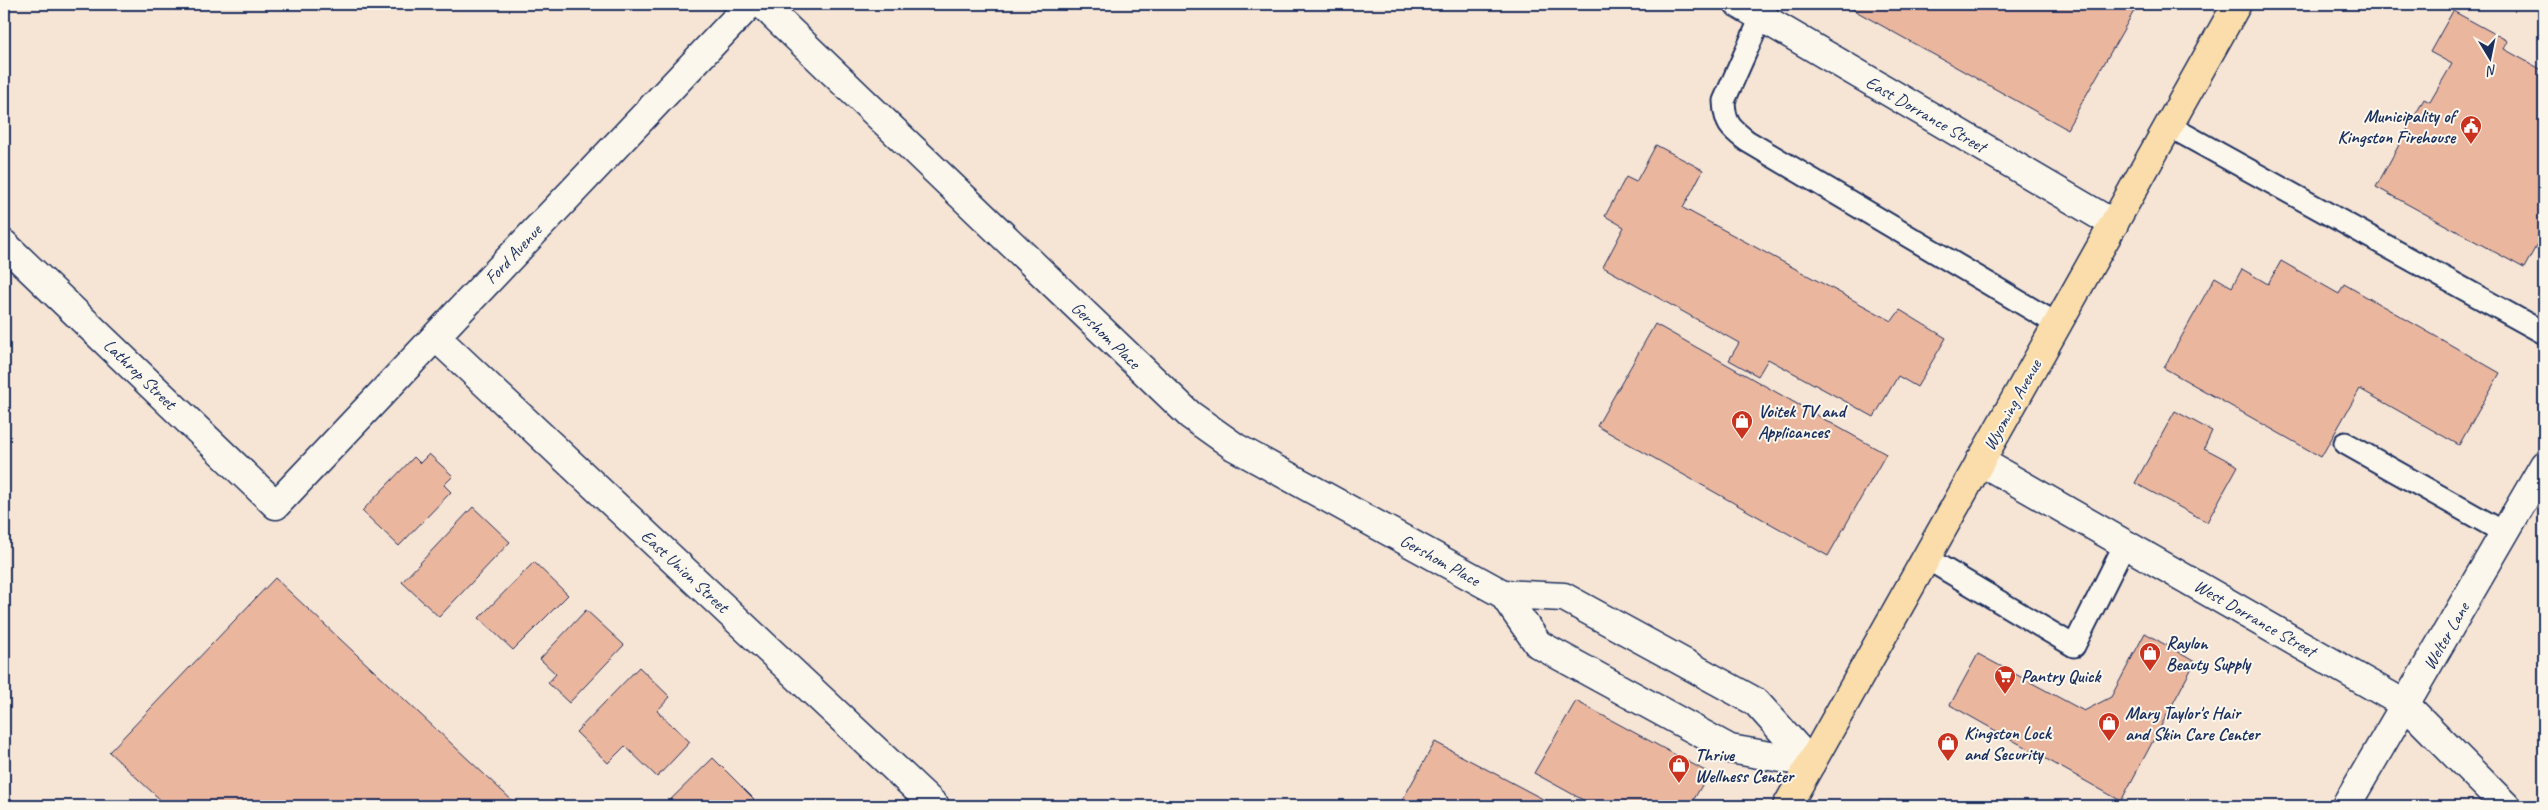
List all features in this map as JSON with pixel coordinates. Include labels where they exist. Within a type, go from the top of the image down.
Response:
[{"type":"main road","name":"Wyoming Avenue","points":[[1787,806],[2237,4]]},
{"type":"street","name":"Ford Avenue","points":[[276,505],[750,4]]},
{"type":"street","name":"Gershom Place","points":[[762,4],[1190,415],[1235,447],[1503,594],[1564,597],[1756,702],[1811,763]]},
{"type":"street","name":"East Dorrance Street","points":[[1756,8],[2114,224]]},
{"type":"street","name":"Lathrop Street","points":[[4,244],[276,505]]},
{"type":"street","name":"East Union Street","points":[[436,337],[935,806]]},
{"type":"street","name":"West Dorrance Street","points":[[1980,461],[2406,705],[2506,806]]},
{"type":"street","name":"Welter Lane","points":[[2346,806],[2544,465]]},
{"type":"street","name":"Gershom Place","points":[[1503,594],[1538,644],[1556,654],[1730,749],[1811,763]]},
{"type":"lane","points":[[1756,8],[1724,101],[1724,113],[1730,128],[1747,141],[2057,324]]},
{"type":"lane","points":[[2168,126],[2544,333]]},
{"type":"lane","points":[[2346,443],[2505,533]]},
{"type":"lane","points":[[1926,558],[2074,646],[2125,544]]},
{"type":"building","points":[[1843,4],[2138,4],[2067,129]]},
{"type":"building","name":"Municipality of Kingston Firehouse","points":[[2453,11],[2508,41],[2504,49],[2544,71],[2544,232],[2524,268],[2376,187],[2424,99],[2430,102],[2452,64],[2430,52]]},
{"type":"building","points":[[1656,145],[1703,170],[1683,208],[1892,321],[1900,310],[1946,338],[1917,387],[1898,376],[1874,417],[1768,359],[1758,376],[1729,360],[1739,343],[1603,267],[1624,227],[1605,216],[1626,177],[1636,182]]},
{"type":"building","points":[[2281,261],[2339,294],[2344,284],[2500,373],[2459,445],[2360,389],[2321,457],[2164,368],[2215,277],[2232,287],[2242,269],[2268,284]]},
{"type":"building","name":"Voitek TV and Applicances","points":[[1655,324],[1886,454],[1828,556],[1597,426]]},
{"type":"building","points":[[2175,411],[2212,431],[2204,448],[2238,466],[2207,522],[2135,483]]},
{"type":"building","points":[[429,454],[453,476],[444,485],[451,492],[399,546],[362,511],[414,457],[420,463]]},
{"type":"building","points":[[473,507],[510,542],[439,617],[402,582]]},
{"type":"building","points":[[534,562],[568,595],[513,650],[479,618]]},
{"type":"building","points":[[275,578],[518,806],[167,806],[109,752]]},
{"type":"building","points":[[586,610],[624,645],[569,703],[548,683],[556,674],[540,659]]},
{"type":"building","points":[[2145,633],[2195,662],[2121,801],[1950,705],[1978,654],[2084,711],[2111,697]]},
{"type":"building","points":[[639,667],[670,697],[657,711],[690,742],[657,777],[625,746],[608,763],[576,732]]},
{"type":"building","points":[[1576,701],[1709,773],[1690,806],[1594,806],[1534,773]]},
{"type":"building","points":[[1435,742],[1556,806],[1399,806]]},
{"type":"building","points":[[713,758],[754,799],[747,806],[664,806]]},
{"type":"place","name":"Municipality of Kingston Firehouse","points":[[2471,145]]},
{"type":"place","name":"Voitek TV and Applicances","points":[[1742,440]]},
{"type":"place","name":"Raylon Beauty Supply","points":[[2150,672]]},
{"type":"place","name":"Pantry Quick","points":[[2005,695]]},
{"type":"place","name":"Mary Taylor's Hair and Skin Care Center","points":[[2109,742]]},
{"type":"place","name":"Kingston Lock and Security","points":[[1948,762]]},
{"type":"place","name":"Thrive Wellness Center","points":[[1679,784]]}]
